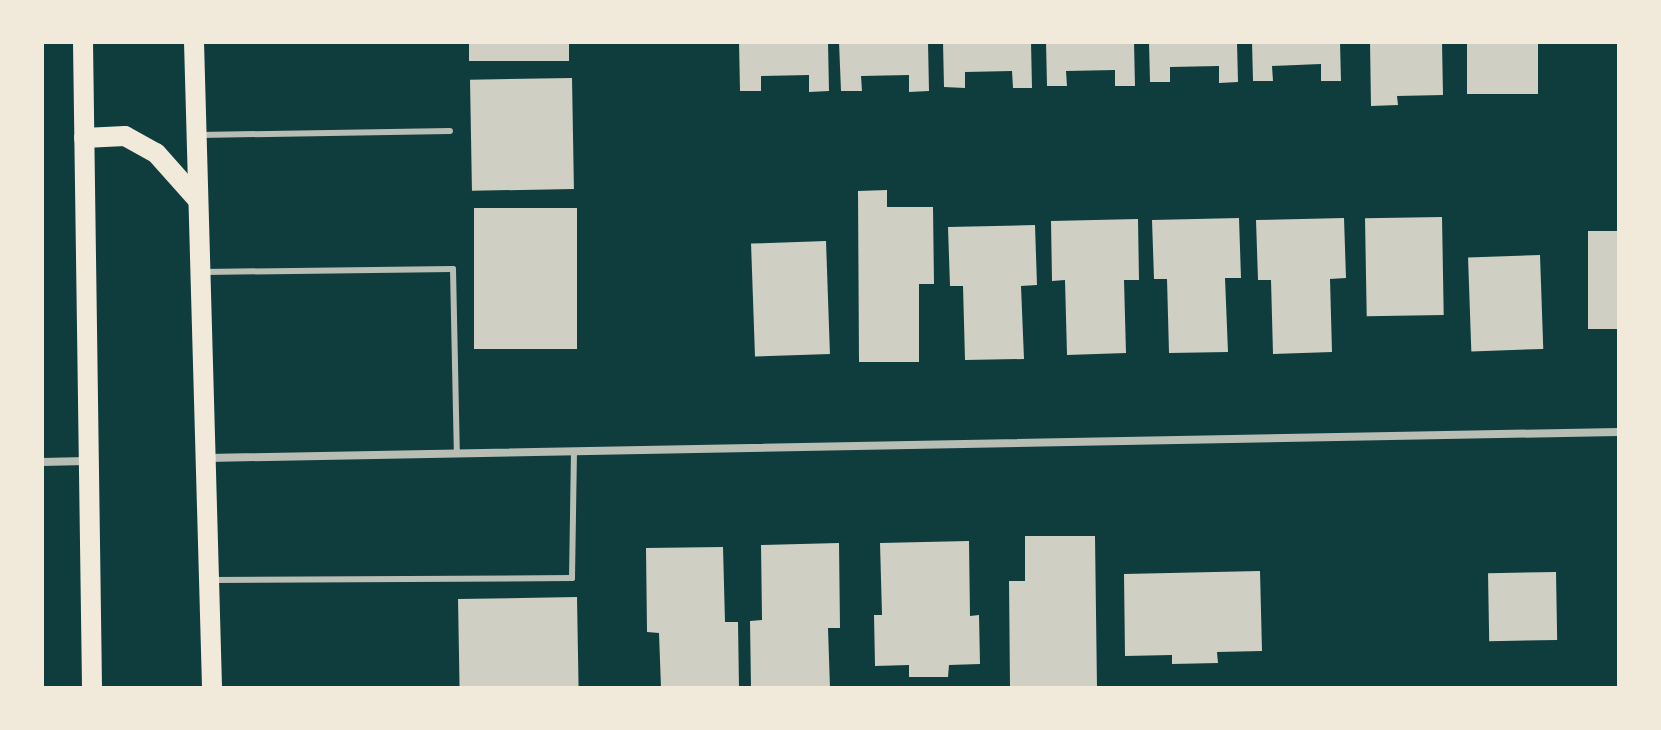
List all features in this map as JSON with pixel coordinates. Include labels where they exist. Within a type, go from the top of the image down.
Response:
[{"type":"main road","points":[[83,42],[92,688]]},
{"type":"main road","points":[[194,42],[208,458],[212,688]]},
{"type":"main road","points":[[84,138],[125,136],[156,153],[197,199]]},
{"type":"street","points":[[208,458],[1619,432]]},
{"type":"street","points":[[42,462],[87,461]]},
{"type":"lane","points":[[196,135],[450,131]]},
{"type":"lane","points":[[200,272],[453,269],[457,453]]},
{"type":"lane","points":[[210,580],[572,578],[574,452]]},
{"type":"building","points":[[469,42],[569,42],[569,61],[469,61]]},
{"type":"building","points":[[739,42],[828,42],[829,91],[809,92],[809,75],[761,76],[761,91],[740,91]]},
{"type":"building","points":[[839,42],[928,42],[929,91],[909,92],[909,75],[861,76],[862,91],[841,91]]},
{"type":"building","points":[[943,42],[1031,42],[1032,88],[1013,88],[1012,71],[965,72],[965,88],[944,87]]},
{"type":"building","points":[[1046,42],[1134,42],[1135,86],[1115,86],[1115,70],[1066,71],[1067,86],[1047,86]]},
{"type":"building","points":[[1149,42],[1237,42],[1238,82],[1219,83],[1219,66],[1170,67],[1170,82],[1150,82]]},
{"type":"building","points":[[1252,42],[1340,42],[1341,81],[1321,81],[1321,64],[1272,66],[1273,81],[1253,81]]},
{"type":"building","points":[[1370,42],[1442,42],[1443,95],[1397,96],[1398,105],[1371,106]]},
{"type":"building","points":[[1467,42],[1538,42],[1538,94],[1467,94]]},
{"type":"building","points":[[572,78],[574,189],[472,191],[470,80]]},
{"type":"building","points":[[887,190],[887,207],[933,207],[934,284],[919,284],[919,362],[859,362],[858,191]]},
{"type":"building","points":[[474,208],[577,208],[577,349],[474,349]]},
{"type":"building","points":[[1442,217],[1444,315],[1367,316],[1365,218]]},
{"type":"building","points":[[1239,218],[1241,278],[1225,278],[1228,352],[1169,353],[1167,279],[1154,279],[1152,220]]},
{"type":"building","points":[[1344,218],[1346,278],[1330,279],[1332,352],[1273,354],[1271,280],[1258,280],[1256,220]]},
{"type":"building","points":[[1138,219],[1139,280],[1124,280],[1126,353],[1067,355],[1065,280],[1052,281],[1051,221]]},
{"type":"building","points":[[1035,225],[1037,285],[1021,286],[1024,359],[965,360],[963,286],[950,286],[948,227]]},
{"type":"building","points":[[1588,231],[1619,231],[1619,329],[1588,329]]},
{"type":"building","points":[[826,241],[830,354],[755,357],[751,244]]},
{"type":"building","points":[[1540,255],[1543,349],[1471,351],[1468,258]]},
{"type":"building","points":[[1025,536],[1095,536],[1097,688],[1010,688],[1009,581],[1025,581]]},
{"type":"building","points":[[969,541],[970,616],[979,615],[980,664],[949,665],[948,677],[909,677],[909,665],[875,666],[874,615],[882,615],[880,543]]},
{"type":"building","points":[[839,543],[840,628],[828,628],[830,688],[751,688],[750,621],[762,620],[761,545]]},
{"type":"building","points":[[723,547],[725,622],[738,622],[739,688],[661,688],[659,633],[647,632],[646,548]]},
{"type":"building","points":[[1260,571],[1262,651],[1217,652],[1218,663],[1172,664],[1172,655],[1125,656],[1124,574]]},
{"type":"building","points":[[1556,572],[1557,640],[1489,641],[1488,573]]},
{"type":"building","points":[[577,597],[579,688],[460,688],[458,599]]}]
